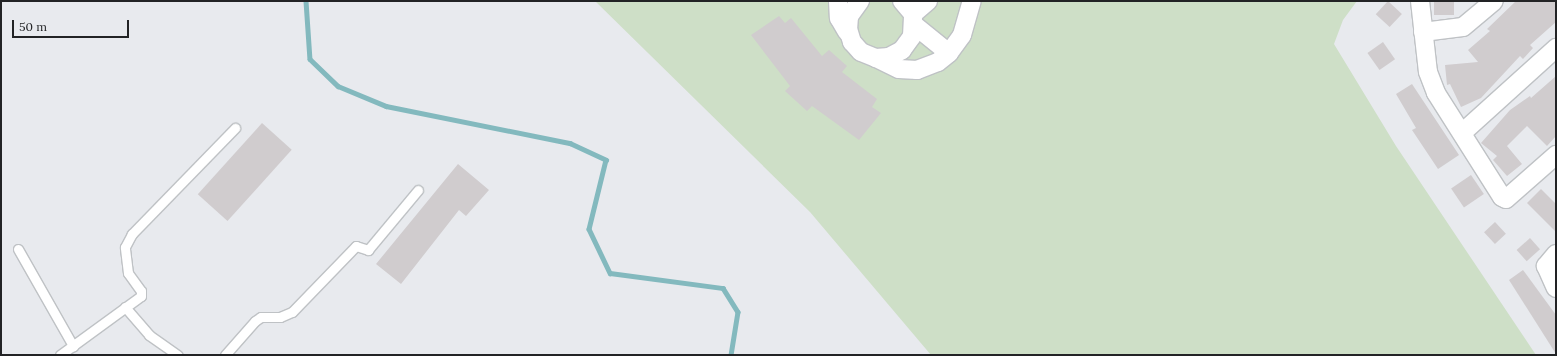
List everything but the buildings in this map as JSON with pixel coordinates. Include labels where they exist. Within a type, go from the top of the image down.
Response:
[{"type":"street","points":[[838,1],[839,18],[852,42],[861,52],[899,69],[917,70],[938,62],[950,53],[962,35],[972,1]]},
{"type":"street","points":[[852,42],[848,29],[849,16],[860,1]]},
{"type":"street","points":[[910,13],[928,1]]},
{"type":"street","points":[[1420,1],[1428,72],[1436,93],[1504,198],[1553,165]]},
{"type":"street","points":[[1423,32],[1463,27],[1494,1]]},
{"type":"street","points":[[876,58],[889,57],[902,50],[912,36],[910,13]]},
{"type":"street","points":[[910,13],[950,53]]},
{"type":"street","points":[[1462,133],[1554,53]]},
{"type":"street","points":[[1556,254],[1546,266],[1556,288]]},
{"type":"lane","points":[[60,355],[141,296],[141,291],[128,273],[125,247],[132,234],[235,128]]},
{"type":"lane","points":[[225,355],[255,321],[261,317],[280,317],[292,312],[356,246],[368,250],[418,190]]},
{"type":"lane","points":[[18,249],[73,346]]},
{"type":"lane","points":[[125,307],[149,335],[178,355]]},
{"type":"green space","points":[[595,1],[1357,1],[1343,20],[1334,44],[1396,146],[1536,355],[931,355],[810,212]]},
{"type":"waterway","points":[[306,1],[310,59],[338,86],[386,106],[570,143],[606,160],[589,229],[610,273],[723,288],[738,312],[731,355]]}]
